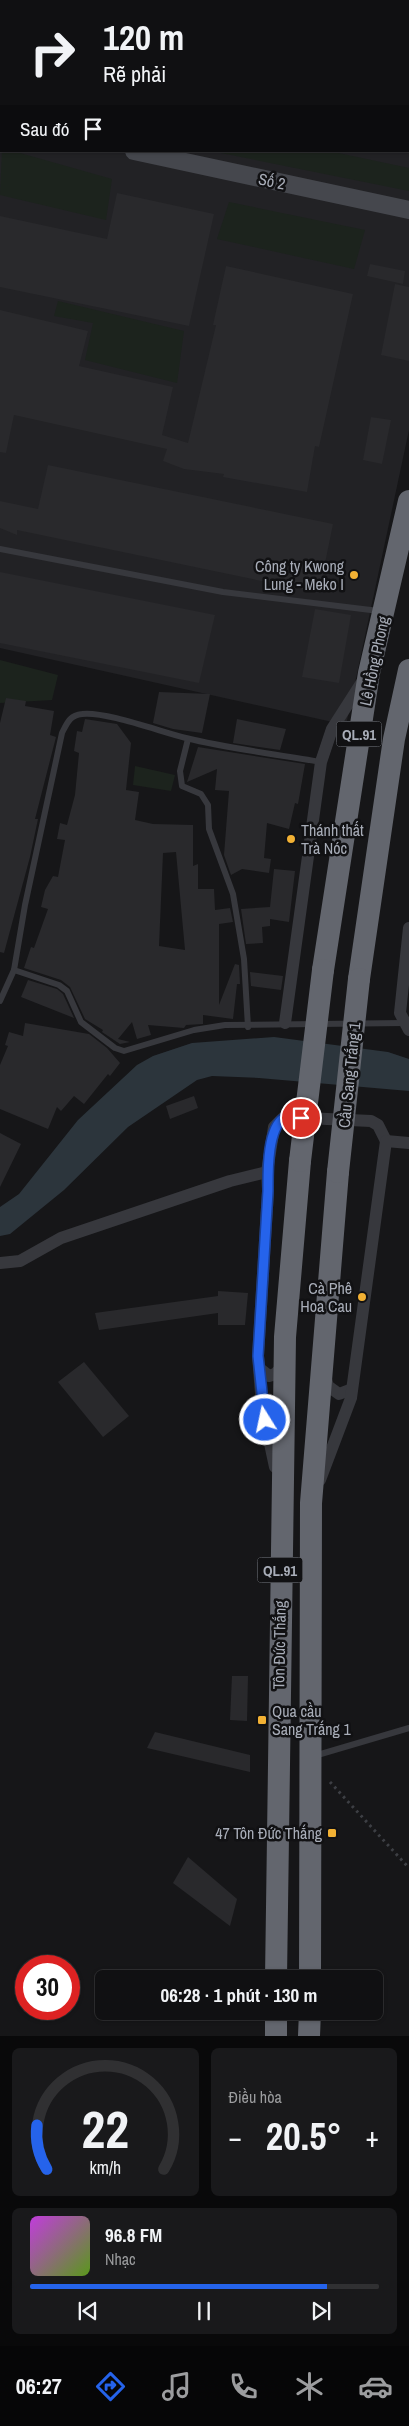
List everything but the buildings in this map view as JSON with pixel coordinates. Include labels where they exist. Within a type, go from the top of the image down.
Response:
[{"type":"highway","name":"Lê Hồng Phong","points":[[300,1161],[323,970],[369,672],[409,501]]},
{"type":"highway","name":"Cầu Sang Trắng 1","points":[[338,1172],[360,979],[394,739],[408,680]]},
{"type":"highway","name":"Tôn Đức Thắng","points":[[276,1970],[284,1365],[300,1161]]},
{"type":"highway","name":"Tôn Đức Thắng","points":[[310,1970],[311,1504],[338,1172]]},
{"type":"highway","points":[[276,2020],[276,2036]]},
{"type":"highway","points":[[310,2020],[310,2036]]},
{"type":"street","name":"Số 2","points":[[139,152],[409,210]]},
{"type":"street","points":[[285,1023],[321,762],[332,729],[369,672]]},
{"type":"street","points":[[406,1027],[400,1013],[409,928]]},
{"type":"street","points":[[281,1494],[262,1406],[259,1368],[260,1300],[268,1191],[267,1172],[274,1127],[284,1118],[371,1121],[378,1125],[386,1141],[351,1398],[311,1504]]},
{"type":"street","points":[[386,1141],[409,1143]]},
{"type":"street","points":[[0,1262],[20,1261],[61,1238],[230,1181],[267,1172]]},
{"type":"street","points":[[259,1368],[269,1376],[275,1374],[284,1365]]},
{"type":"street","points":[[322,1367],[328,1386],[340,1394],[352,1389]]},
{"type":"lane","points":[[0,550],[223,592],[384,612]]},
{"type":"lane","points":[[0,1001],[14,970],[25,905],[62,733],[67,722],[73,716],[84,713],[123,720],[188,739],[321,762]]},
{"type":"lane","points":[[188,739],[180,771],[182,786],[201,794],[208,805],[210,829],[233,894],[244,959],[248,1027]]},
{"type":"lane","points":[[14,970],[59,985],[68,991],[81,1022],[115,1048],[124,1051],[194,1030],[225,1025],[248,1027],[285,1023],[406,1027]]},
{"type":"lane","points":[[310,1757],[409,1728]]},
{"type":"path","points":[[310,1757],[337,1792],[409,1868]]},
{"type":"shaded area","points":[[0,152],[409,152],[409,430],[346,725],[0,648]]},
{"type":"shaded area","points":[[2,152],[17,152],[112,179],[106,220],[0,195]]},
{"type":"shaded area","points":[[216,152],[334,152],[409,168],[409,191]]},
{"type":"shaded area","points":[[229,202],[365,230],[354,269],[217,239]]},
{"type":"shaded area","points":[[58,301],[184,331],[177,383],[85,360],[93,323],[54,316]]},
{"type":"shaded area","points":[[0,660],[58,675],[52,700],[0,703]]},
{"type":"shaded area","points":[[135,766],[175,775],[171,791],[133,785]]},
{"type":"shaded area","points":[[274,1037],[388,1052],[409,1059],[409,1091],[259,1078],[212,1076],[197,1080],[128,1127],[64,1190],[10,1234],[0,1236],[0,1207],[19,1194],[78,1120],[137,1065],[153,1056],[192,1043]]},
{"type":"place","name":"Công ty Kwong Lung - Meko I","points":[[354,575]]},
{"type":"place","name":"Thánh thất Trà Nóc","points":[[291,839]]},
{"type":"place","name":"Cà Phê Hoa Cau","points":[[362,1297]]},
{"type":"place","name":"Qua cầu Sang Trắng 1","points":[[262,1720]]},
{"type":"place","name":"47 Tôn Đức Thắng","points":[[332,1833]]},
{"type":"route","points":[[265,1420],[259,1379],[258,1356],[268,1191],[267,1172],[274,1127],[284,1118],[301,1118]]}]
